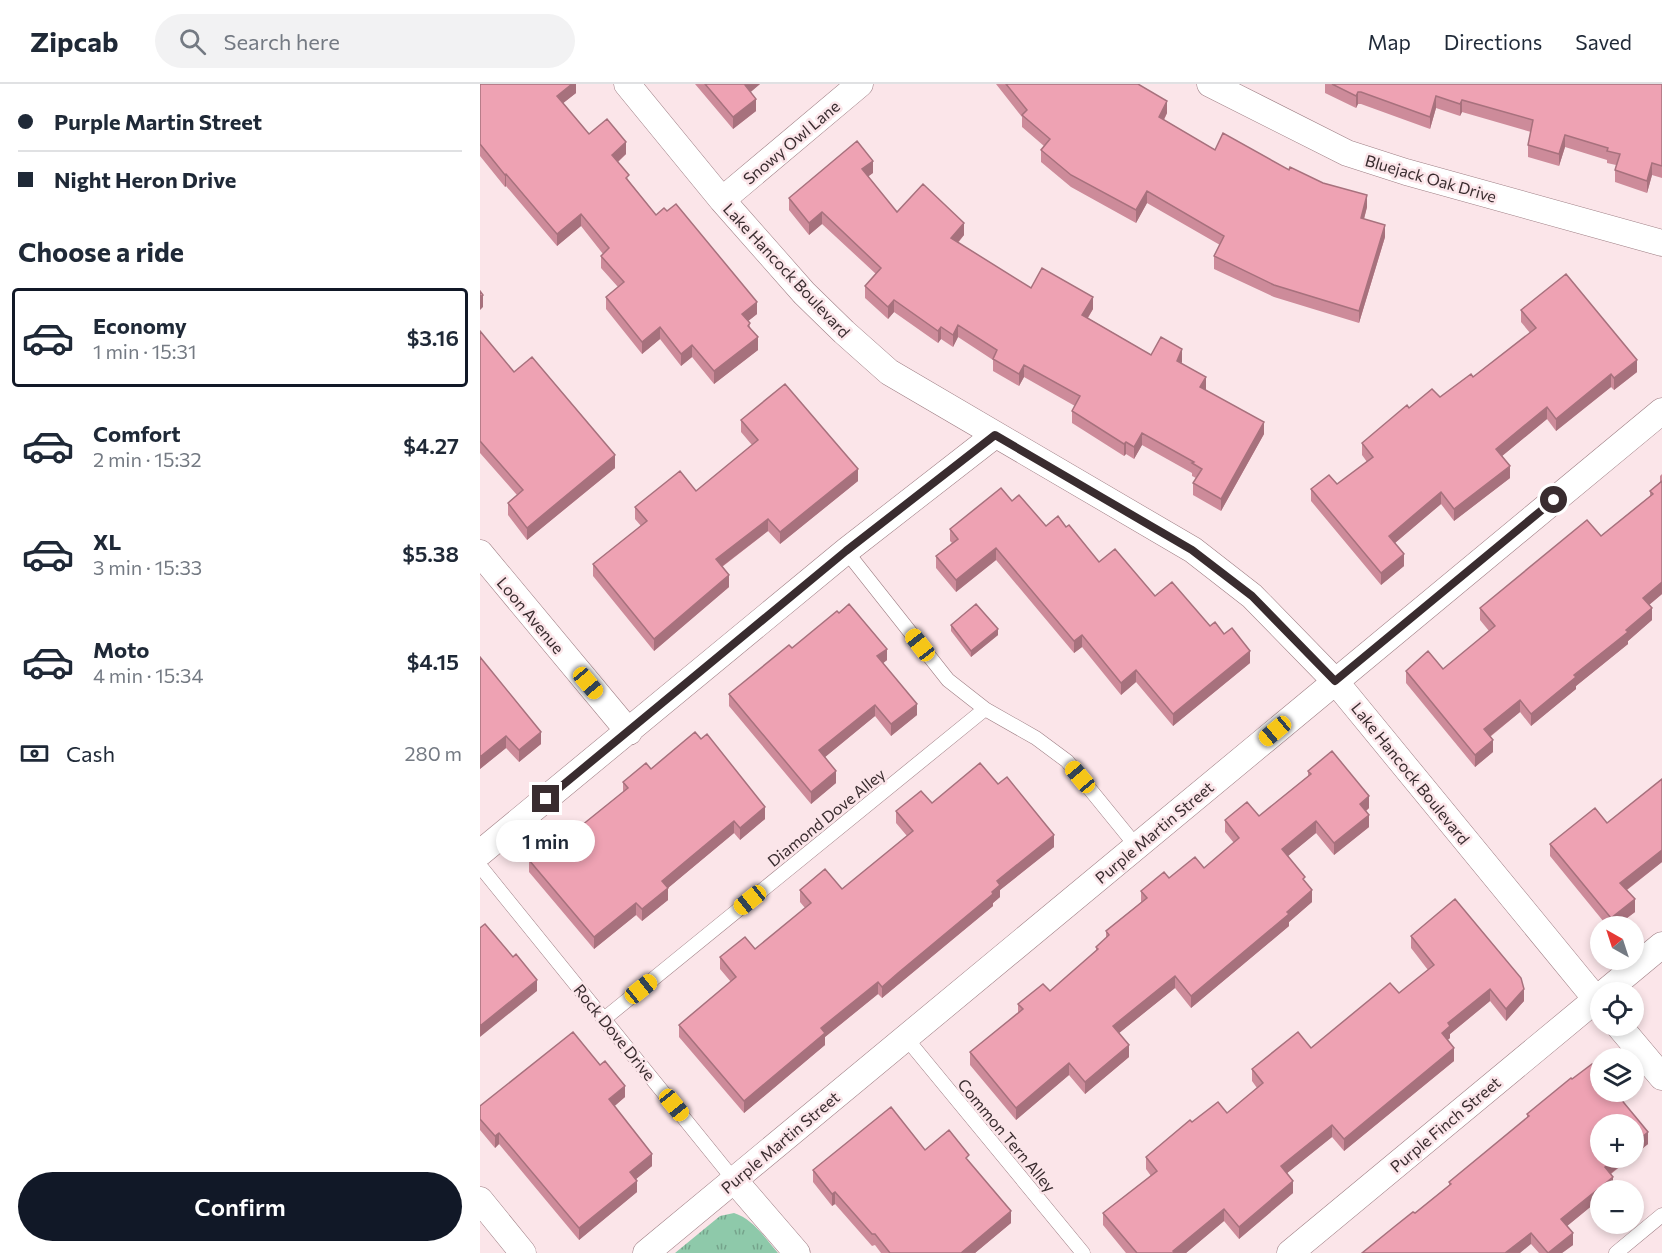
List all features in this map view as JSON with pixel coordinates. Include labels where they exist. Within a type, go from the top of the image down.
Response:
[{"type":"street","name":"Lake Hancock Boulevard","points":[[627,84],[722,200],[804,293],[889,372],[1192,550],[1252,596],[1335,681],[1590,986]]},
{"type":"street","name":"Snowy Owl Lane","points":[[722,200],[860,84]]},
{"type":"street","name":"Bluejack Oak Drive","points":[[1210,84],[1347,153],[1406,172],[1662,243]]},
{"type":"street","name":"Purple Martin Street","points":[[646,1253],[1662,411]]},
{"type":"street","points":[[480,853],[846,551],[995,435]]},
{"type":"street","name":"Loon Avenue","points":[[480,553],[629,732]]},
{"type":"street","name":"Purple Finch Street","points":[[1619,982],[1662,945]]},
{"type":"street","name":"Purple Finch Street","points":[[1290,1253],[1590,1006]]},
{"type":"street","points":[[1627,1036],[1662,1077]]},
{"type":"street","name":"Rock Dove Drive","points":[[734,1180],[797,1253]]},
{"type":"street","points":[[480,1200],[523,1253]]},
{"type":"lane","points":[[846,551],[948,680],[986,709],[1036,738],[1067,761],[1137,847]]},
{"type":"lane","name":"Diamond Dove Alley","points":[[604,1018],[986,709]]},
{"type":"lane","name":"Rock Dove Drive","points":[[480,866],[734,1180]]},
{"type":"lane","name":"Common Tern Alley","points":[[906,1038],[1083,1253]]},
{"type":"lane","points":[[1616,1253],[1662,1215]]},
{"type":"green space","points":[[734,1213],[753,1224],[778,1253],[675,1253],[720,1216]]},
{"type":"building","points":[[480,84],[572,84],[557,96],[589,134],[607,119],[626,142],[612,155],[629,175],[626,178],[656,215],[664,208],[667,211],[676,204],[757,302],[742,314],[750,323],[748,326],[758,337],[714,371],[692,345],[681,354],[660,327],[642,342],[606,297],[624,282],[601,256],[609,248],[581,214],[557,234],[480,144]]},
{"type":"building","points":[[705,84],[745,84],[756,99],[733,117]]},
{"type":"building","points":[[1006,84],[1138,84],[1167,101],[1159,117],[1215,150],[1223,133],[1289,170],[1290,167],[1323,183],[1367,195],[1361,218],[1385,225],[1359,311],[1274,285],[1214,256],[1224,236],[1147,191],[1136,210],[1071,175],[1041,150],[1050,139],[1022,115],[1027,110]]},
{"type":"building","points":[[1332,84],[1662,84],[1662,166],[1652,163],[1647,181],[1615,170],[1620,154],[1607,151],[1608,148],[1565,135],[1559,154],[1528,145],[1533,120],[1462,100],[1460,104],[1436,96],[1430,117],[1361,92],[1358,92],[1356,96]]},
{"type":"building","points":[[857,141],[873,161],[862,169],[897,212],[923,184],[964,223],[951,238],[1031,288],[1042,268],[1093,297],[1082,315],[1151,355],[1161,337],[1182,349],[1177,361],[1206,377],[1200,387],[1264,422],[1221,499],[1193,483],[1202,469],[1192,463],[1194,462],[1142,433],[1134,447],[1126,442],[1124,444],[1072,411],[1080,396],[1024,365],[1019,374],[993,359],[997,350],[958,325],[953,335],[941,327],[938,331],[894,300],[888,307],[865,286],[881,268],[822,212],[809,223],[789,198]]},
{"type":"building","points":[[1566,274],[1637,360],[1614,378],[1611,374],[1556,419],[1547,407],[1496,449],[1510,466],[1454,509],[1441,492],[1389,536],[1404,554],[1381,573],[1311,489],[1329,475],[1337,484],[1373,457],[1362,443],[1407,405],[1409,408],[1432,389],[1440,397],[1471,374],[1473,377],[1536,328],[1521,310]]},
{"type":"building","points":[[480,331],[514,372],[532,357],[615,455],[527,528],[508,503],[523,490],[480,441]]},
{"type":"building","points":[[785,384],[858,469],[780,532],[768,519],[716,559],[729,575],[654,639],[593,564],[647,521],[635,507],[680,471],[696,491],[758,440],[741,420]]},
{"type":"building","points":[[1662,481],[1662,582],[1643,598],[1652,608],[1626,630],[1628,632],[1574,675],[1576,677],[1531,714],[1520,700],[1484,729],[1493,740],[1475,755],[1406,671],[1428,651],[1443,669],[1495,626],[1480,608],[1587,520],[1601,536],[1653,494],[1650,491]]},
{"type":"building","points":[[1001,488],[1012,501],[1019,495],[1046,526],[1058,516],[1066,527],[1069,525],[1099,562],[1115,549],[1155,596],[1172,582],[1210,626],[1215,622],[1224,634],[1232,628],[1250,651],[1173,714],[1136,670],[1121,683],[1082,635],[1074,641],[996,548],[956,580],[936,556],[958,539],[950,529]]},
{"type":"building","points":[[849,604],[887,649],[877,656],[917,704],[891,724],[875,705],[819,750],[836,771],[811,792],[729,694],[789,645],[792,648]]},
{"type":"building","points":[[976,604],[998,629],[971,651],[951,625]]},
{"type":"building","points":[[480,657],[541,732],[519,750],[506,736],[480,757]]},
{"type":"building","points":[[695,732],[701,739],[707,734],[765,807],[740,828],[734,821],[662,881],[668,888],[642,909],[636,903],[594,937],[529,860],[552,841],[556,846],[628,788],[623,782],[646,763],[651,769]]},
{"type":"building","points":[[1332,751],[1369,796],[1360,804],[1369,815],[1334,843],[1316,821],[1282,849],[1305,877],[1303,879],[1312,890],[1287,912],[1289,914],[1191,996],[1175,976],[1113,1026],[1129,1045],[1085,1082],[1069,1063],[1016,1108],[970,1052],[1023,1009],[1018,1004],[1043,984],[1050,991],[1098,949],[1096,947],[1109,935],[1106,931],[1147,898],[1141,891],[1164,872],[1169,878],[1195,857],[1204,868],[1239,838],[1225,820],[1247,802],[1259,816],[1311,774],[1308,771]]},
{"type":"building","points":[[980,763],[998,784],[1007,777],[1054,835],[997,881],[1000,885],[992,892],[993,894],[882,987],[878,982],[821,1028],[825,1033],[744,1101],[679,1025],[736,977],[720,957],[745,937],[755,949],[811,903],[800,890],[825,869],[842,889],[913,831],[896,811],[921,791],[932,803]]},
{"type":"building","points":[[1662,779],[1662,850],[1620,883],[1635,899],[1614,916],[1609,916],[1550,844],[1595,808],[1607,823]]},
{"type":"building","points":[[1455,899],[1521,978],[1524,989],[1506,1009],[1490,989],[1448,1023],[1450,1026],[1442,1033],[1454,1048],[1344,1139],[1332,1125],[1281,1166],[1293,1181],[1239,1227],[1224,1209],[1173,1251],[1175,1253],[1137,1253],[1103,1213],[1157,1171],[1146,1157],[1190,1120],[1192,1122],[1218,1102],[1227,1113],[1263,1083],[1252,1069],[1298,1032],[1311,1048],[1390,983],[1399,993],[1434,965],[1411,936]]},
{"type":"building","points":[[485,924],[513,957],[516,954],[537,980],[480,1026],[480,928]]},
{"type":"building","points":[[573,1032],[600,1065],[605,1061],[625,1086],[609,1099],[652,1154],[630,1172],[637,1181],[579,1228],[499,1133],[495,1136],[480,1119],[480,1106]]},
{"type":"building","points":[[1590,1066],[1590,1102],[1623,1102],[1633,1114],[1590,1114],[1590,1168],[1606,1168],[1613,1177],[1609,1180],[1590,1180],[1590,1196],[1561,1219],[1573,1233],[1548,1253],[1531,1233],[1505,1253],[1362,1253],[1451,1184],[1449,1182],[1529,1116],[1527,1114]]},
{"type":"building","points":[[891,1107],[925,1150],[949,1130],[969,1155],[966,1158],[1011,1211],[961,1253],[890,1253],[835,1192],[832,1194],[813,1170]]},
{"type":"route","points":[[546,799],[846,551],[995,435],[1192,550],[1252,596],[1335,681],[1554,500]]}]
